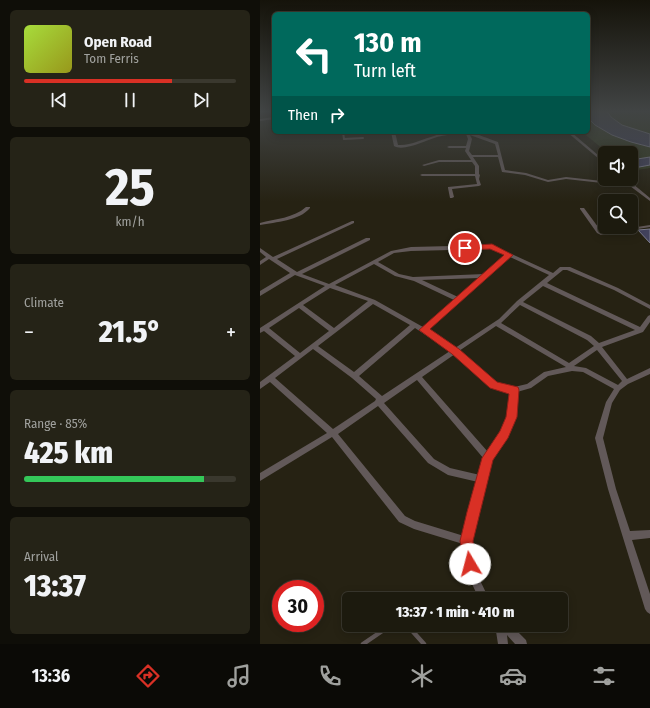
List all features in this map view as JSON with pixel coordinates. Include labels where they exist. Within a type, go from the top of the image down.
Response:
[{"type":"street","points":[[395,141],[396,146],[398,147],[421,141]]},
{"type":"street","points":[[452,196],[450,188],[479,186],[478,168],[467,151],[469,141]]},
{"type":"street","points":[[493,141],[496,142],[502,171],[526,174],[547,181],[566,178],[598,182]]},
{"type":"street","points":[[579,141],[598,157]]},
{"type":"street","points":[[584,141],[598,152]]},
{"type":"street","points":[[449,147],[468,147]]},
{"type":"street","points":[[471,156],[500,156]]},
{"type":"street","points":[[424,165],[439,161],[474,161]]},
{"type":"street","points":[[422,176],[478,175]]},
{"type":"street","points":[[633,186],[650,200]]},
{"type":"street","points":[[638,186],[650,196]]},
{"type":"street","points":[[260,224],[298,215],[306,211],[308,208]]},
{"type":"street","points":[[582,209],[599,232],[603,234],[650,226]]},
{"type":"street","points":[[260,263],[352,222]]},
{"type":"street","points":[[260,294],[368,238]]},
{"type":"street","points":[[300,356],[262,330],[329,286],[393,252],[411,249],[492,247],[553,275]]},
{"type":"street","points":[[260,250],[296,274],[374,301],[455,351],[494,385],[504,389],[514,390],[529,386],[546,374],[570,367],[598,346],[650,327]]},
{"type":"street","points":[[423,330],[509,255]]},
{"type":"street","points":[[374,262],[397,275],[413,279],[458,299]]},
{"type":"street","points":[[260,477],[333,433],[379,400],[496,324],[519,302],[562,268],[566,267],[616,289],[650,307]]},
{"type":"street","points":[[413,279],[486,276]]},
{"type":"street","points":[[542,283],[642,329]]},
{"type":"street","points":[[260,386],[374,301]]},
{"type":"street","points":[[519,302],[589,338],[598,346],[626,382]]},
{"type":"street","points":[[299,305],[334,331]]},
{"type":"street","points":[[642,329],[650,317]]},
{"type":"street","points":[[496,324],[570,367],[584,370],[618,388]]},
{"type":"street","points":[[354,376],[415,325]]},
{"type":"street","points":[[313,346],[354,376],[379,400],[431,461],[448,470],[482,479]]},
{"type":"street","points":[[650,371],[626,382],[618,388],[609,402],[599,438],[626,536],[650,609]]},
{"type":"street","points":[[417,376],[488,458]]},
{"type":"street","points":[[270,378],[333,433],[402,519],[414,525],[467,541]]},
{"type":"street","points":[[481,592],[472,573],[467,541],[488,458],[509,425],[513,409],[514,390]]},
{"type":"street","points":[[626,536],[650,534]]},
{"type":"street","points":[[501,632],[503,644]]},
{"type":"street","points":[[511,632],[522,644]]},
{"type":"lane","points":[[363,644],[381,632]]},
{"type":"lane","points":[[413,632],[424,644]]},
{"type":"green space","points":[[593,141],[650,141],[650,168],[638,170],[638,146],[599,146]]},
{"type":"building","points":[[628,141],[650,141],[650,147]]},
{"type":"building","points":[[650,157],[650,165],[638,167],[638,159]]},
{"type":"building","points":[[650,229],[650,243],[638,230]]},
{"type":"route","points":[[465,248],[492,247],[509,255],[423,330],[455,351],[494,385],[504,389],[514,390],[512,417],[504,434],[488,458],[474,512],[467,541],[470,564]]}]
